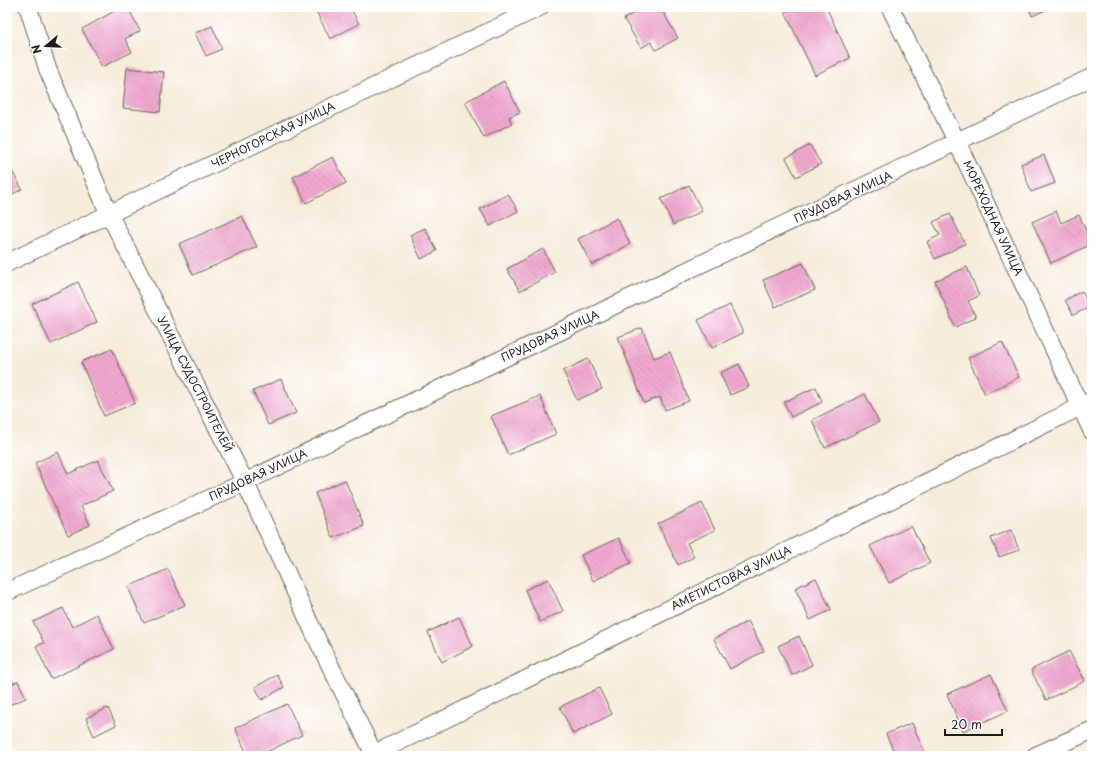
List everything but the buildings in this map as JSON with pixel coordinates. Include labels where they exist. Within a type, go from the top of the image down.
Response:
[{"type":"street","name":"УЛИЦА СУДОСТРОИТЕЛЕЙ","points":[[28,7],[48,70],[109,214],[245,482],[317,639],[373,755]]},
{"type":"street","name":"ЧЕРНОГОРСКАЯ УЛИЦА","points":[[7,262],[540,7]]},
{"type":"street","name":"МОРЕХОДНАЯ УЛИЦА","points":[[890,7],[958,142],[1086,404],[1092,430]]},
{"type":"street","name":"ПРУДОВАЯ УЛИЦА","points":[[7,592],[245,482],[1092,77]]},
{"type":"street","name":"АМЕТИСТОВАЯ УЛИЦА","points":[[373,755],[1086,404]]},
{"type":"street","points":[[1035,756],[1092,730]]}]
